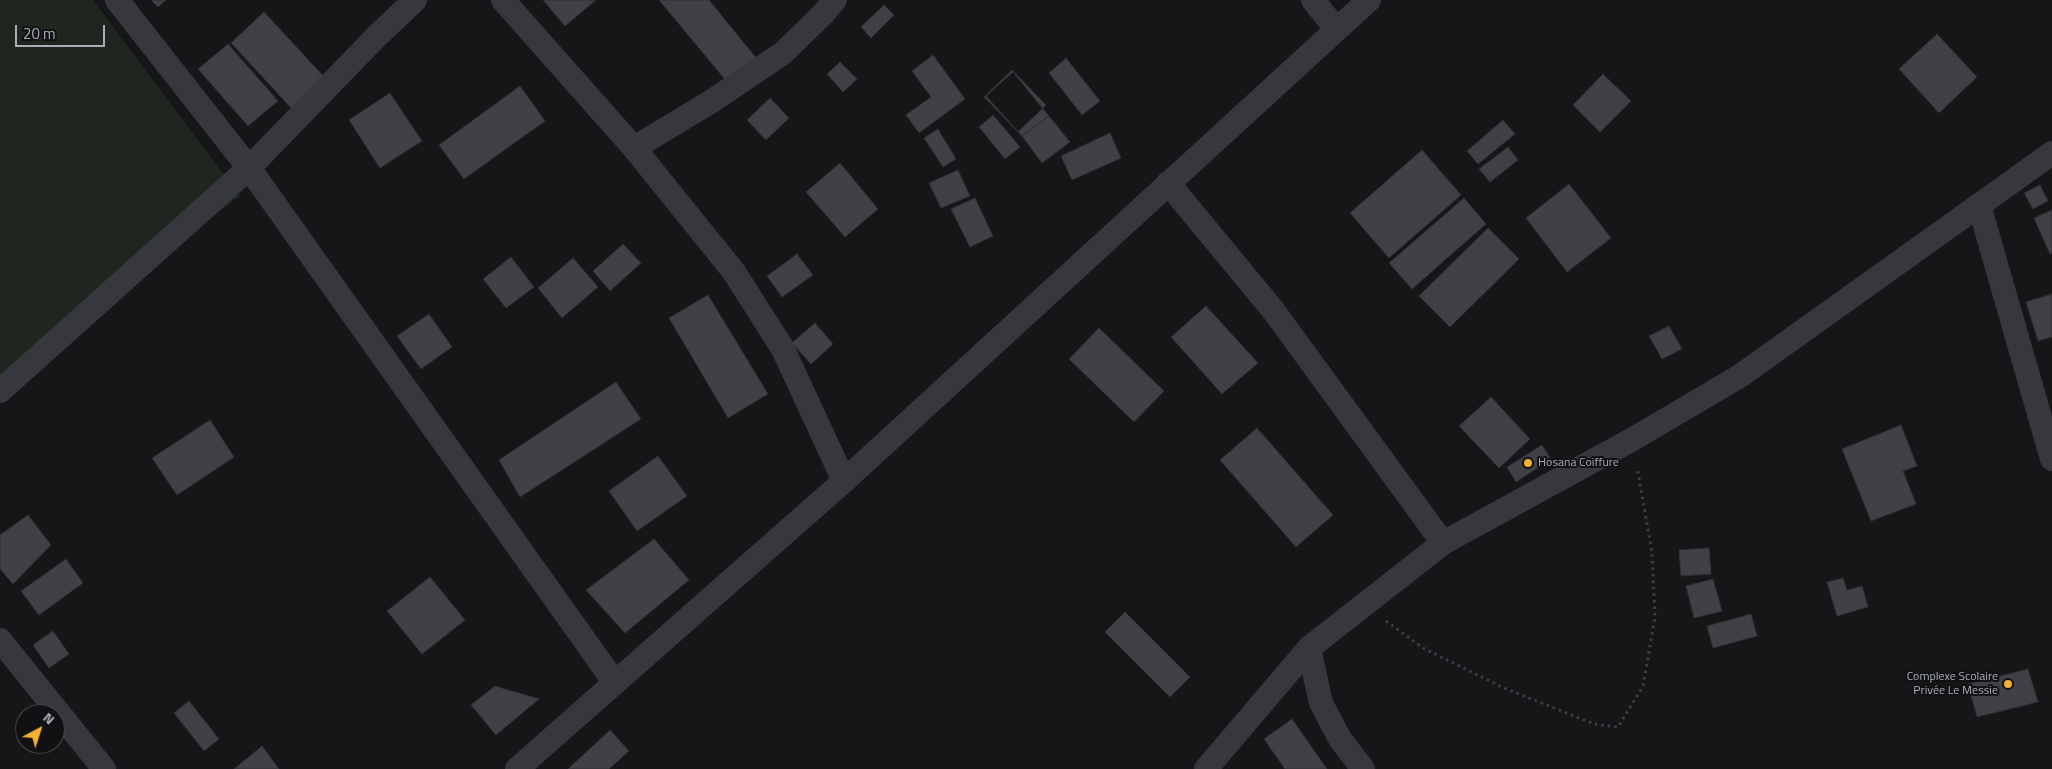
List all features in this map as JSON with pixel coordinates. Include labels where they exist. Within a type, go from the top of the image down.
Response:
[{"type":"street","points":[[118,0],[249,168],[615,683]]},
{"type":"street","points":[[0,391],[249,168],[376,36],[415,0]]},
{"type":"street","points":[[503,0],[634,148],[734,272],[778,341],[844,482]]},
{"type":"street","points":[[634,148],[712,100],[783,52],[824,14],[835,0]]},
{"type":"street","points":[[1314,0],[1336,29]]},
{"type":"street","points":[[517,769],[844,482],[1369,0]]},
{"type":"street","points":[[1206,769],[1309,648],[1444,543],[1633,439],[1740,376],[2052,153]]},
{"type":"street","points":[[1168,183],[1273,310],[1444,543]]},
{"type":"street","points":[[1979,205],[2052,459]]},
{"type":"street","points":[[0,640],[104,769]]},
{"type":"street","points":[[1309,648],[1320,703],[1340,739],[1363,769]]},
{"type":"path","points":[[1364,605],[1423,648],[1504,688],[1594,724],[1618,727],[1644,686],[1655,617],[1652,552],[1633,439]]},
{"type":"shaded area","points":[[0,0],[93,0],[240,196],[0,375]]},
{"type":"building","points":[[151,0],[166,0],[158,7]]},
{"type":"building","points":[[543,0],[596,0],[565,26]]},
{"type":"building","points":[[659,0],[709,0],[757,59],[728,83]]},
{"type":"building","points":[[884,5],[894,15],[871,38],[861,27]]},
{"type":"building","points":[[264,12],[326,79],[293,110],[231,43]]},
{"type":"building","points":[[1937,34],[1977,77],[1939,113],[1899,69]]},
{"type":"building","points":[[228,44],[278,101],[248,126],[198,69]]},
{"type":"building","points":[[933,55],[965,99],[919,133],[906,115],[931,97],[912,71]]},
{"type":"building","points":[[1066,58],[1100,101],[1082,115],[1049,73]]},
{"type":"building","points":[[840,62],[857,79],[843,92],[827,74]]},
{"type":"building","points":[[1012,70],[1046,105],[1018,132],[984,97]]},
{"type":"building","points":[[1013,72],[1049,116],[1022,136],[986,96]]},
{"type":"building","points":[[1603,74],[1631,101],[1600,132],[1573,105]]},
{"type":"building","points":[[520,86],[545,121],[464,179],[439,145]]},
{"type":"building","points":[[390,93],[422,141],[380,168],[349,120]]},
{"type":"building","points":[[770,98],[789,118],[766,140],[747,120]]},
{"type":"building","points":[[993,115],[1020,147],[1005,159],[979,127]]},
{"type":"building","points":[[1049,116],[1070,142],[1042,163],[1022,136]]},
{"type":"building","points":[[1503,120],[1515,134],[1478,164],[1467,151]]},
{"type":"building","points":[[938,129],[956,159],[943,167],[924,138]]},
{"type":"building","points":[[1110,133],[1121,158],[1072,180],[1061,156]]},
{"type":"building","points":[[1508,147],[1518,160],[1490,182],[1479,169]]},
{"type":"building","points":[[1422,150],[1461,195],[1389,258],[1350,213]]},
{"type":"building","points":[[840,163],[878,209],[845,237],[806,192]]},
{"type":"building","points":[[958,170],[970,196],[941,208],[929,183]]},
{"type":"building","points":[[1569,184],[1611,238],[1567,272],[1526,218]]},
{"type":"building","points":[[2040,185],[2048,201],[2033,209],[2024,193]]},
{"type":"building","points":[[975,198],[993,236],[970,247],[951,209]]},
{"type":"building","points":[[1464,198],[1486,224],[1412,289],[1389,263]]},
{"type":"building","points":[[2052,210],[2052,253],[2050,254],[2034,218]]},
{"type":"building","points":[[1488,228],[1519,259],[1450,327],[1419,296]]},
{"type":"building","points":[[623,244],[641,263],[610,291],[593,271]]},
{"type":"building","points":[[797,254],[813,275],[782,297],[767,276]]},
{"type":"building","points":[[511,257],[534,287],[506,308],[483,279]]},
{"type":"building","points":[[573,258],[598,287],[562,318],[538,288]]},
{"type":"building","points":[[2052,294],[2052,337],[2038,341],[2026,302]]},
{"type":"building","points":[[708,295],[768,394],[728,418],[669,318]]},
{"type":"building","points":[[1206,306],[1258,363],[1222,394],[1171,337]]},
{"type":"building","points":[[429,314],[452,347],[421,369],[397,336]]},
{"type":"building","points":[[815,323],[833,344],[811,364],[792,343]]},
{"type":"building","points":[[1669,326],[1682,349],[1662,359],[1649,336]]},
{"type":"building","points":[[1099,328],[1164,391],[1134,422],[1069,359]]},
{"type":"building","points":[[616,382],[641,419],[520,497],[499,460]]},
{"type":"building","points":[[1491,397],[1530,439],[1499,468],[1459,426]]},
{"type":"building","points":[[210,420],[234,457],[177,495],[152,458]]},
{"type":"building","points":[[1901,425],[1917,466],[1903,471],[1916,504],[1871,521],[1842,449]]},
{"type":"building","points":[[1257,428],[1333,515],[1296,547],[1220,460]]},
{"type":"building","points":[[1542,445],[1551,459],[1516,482],[1507,467]]},
{"type":"building","points":[[658,456],[687,496],[637,531],[609,491]]},
{"type":"building","points":[[28,515],[51,545],[13,584],[0,569],[0,535]]},
{"type":"building","points":[[654,539],[689,580],[625,633],[586,590]]},
{"type":"building","points":[[1709,548],[1711,574],[1681,576],[1679,550]]},
{"type":"building","points":[[66,559],[83,583],[39,615],[21,591]]},
{"type":"building","points":[[430,577],[465,620],[422,654],[387,611]]},
{"type":"building","points":[[1843,578],[1847,590],[1862,586],[1868,607],[1837,616],[1827,582]]},
{"type":"building","points":[[1713,579],[1722,611],[1694,618],[1686,586]]},
{"type":"building","points":[[1125,612],[1190,677],[1170,697],[1105,632]]},
{"type":"building","points":[[1751,614],[1757,636],[1713,648],[1707,626]]},
{"type":"building","points":[[53,631],[69,654],[49,668],[33,645]]},
{"type":"building","points":[[2028,669],[2038,702],[1977,717],[1968,684]]},
{"type":"building","points":[[495,686],[539,699],[496,735],[471,705]]},
{"type":"building","points":[[189,701],[219,739],[204,751],[174,713]]},
{"type":"building","points":[[1292,719],[1327,769],[1285,769],[1264,739]]},
{"type":"building","points":[[610,730],[629,751],[609,769],[568,769]]},
{"type":"building","points":[[262,746],[279,769],[234,769]]},
{"type":"place","name":"Hosana Coiffure","points":[[1528,463]]},
{"type":"place","name":"Complexe Scolaire Privée Le Messie","points":[[2008,684]]}]
